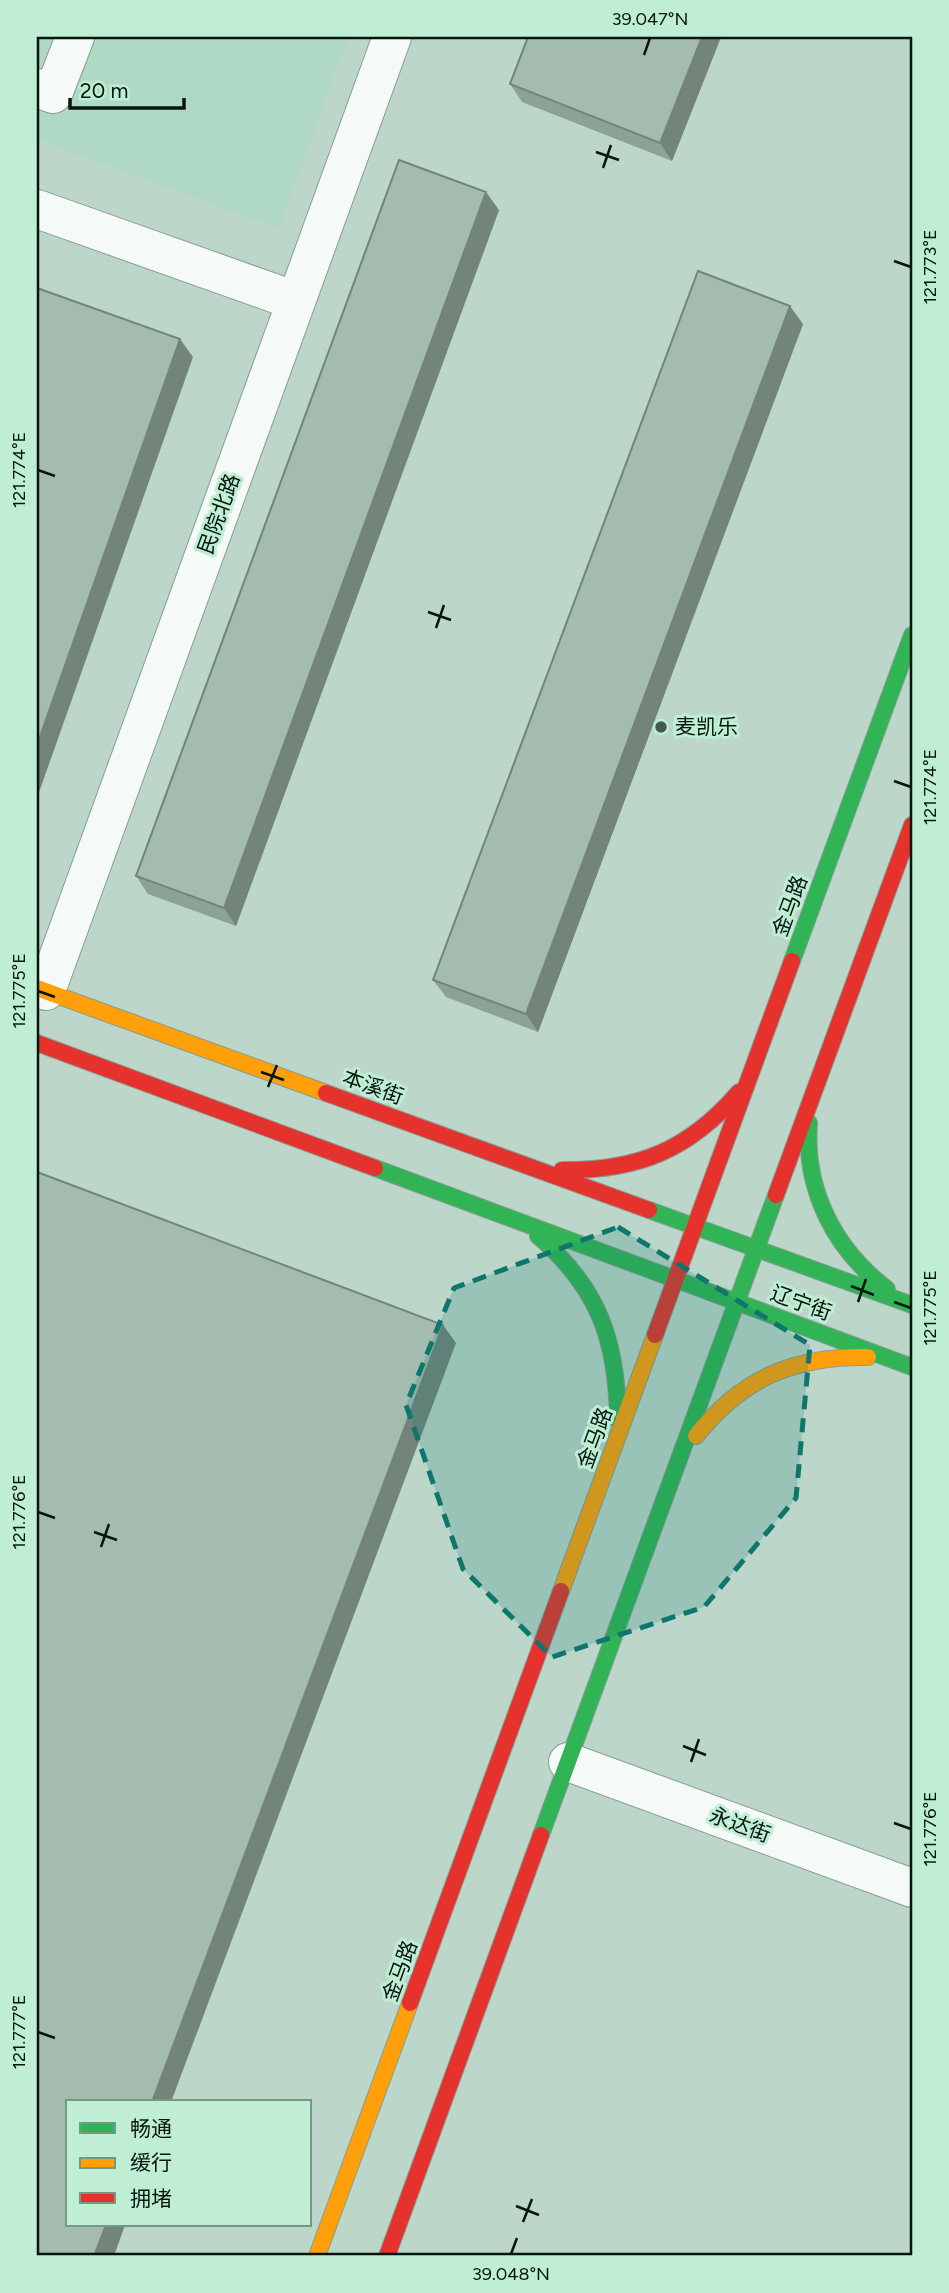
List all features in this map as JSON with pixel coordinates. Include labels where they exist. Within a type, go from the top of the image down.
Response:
[{"type":"main road","name":"金马路","points":[[317,2256],[912,635]]},
{"type":"main road","points":[[387,2256],[912,825]]},
{"type":"main road","name":"本溪街","points":[[41,989],[695,1226]]},
{"type":"main road","points":[[37,1043],[676,1279]]},
{"type":"main road","points":[[538,1169],[578,1171],[616,1168],[656,1157],[694,1137],[725,1110],[750,1077]]},
{"type":"main road","points":[[810,1102],[807,1147],[814,1189],[829,1223],[852,1257],[878,1283],[912,1305]]},
{"type":"main road","points":[[517,1220],[550,1245],[574,1269],[593,1300],[611,1344],[619,1391],[617,1439]]},
{"type":"main road","name":"辽宁街","points":[[695,1226],[912,1305]]},
{"type":"main road","name":"辽宁街","points":[[676,1279],[912,1367]]},
{"type":"main road","points":[[680,1457],[706,1421],[737,1392],[770,1373],[807,1361],[845,1356],[892,1359]]},
{"type":"street","points":[[37,88],[53,94],[75,37]]},
{"type":"street","name":"民院北路","points":[[41,989],[392,37]]},
{"type":"street","points":[[37,209],[296,301]]},
{"type":"street","name":"永达街","points":[[568,1762],[912,1888]]},
{"type":"highlighted area","points":[[618,1227],[810,1345],[796,1498],[704,1607],[552,1657],[463,1569],[406,1405],[454,1288]]},
{"type":"shaded area","points":[[37,37],[348,37],[279,229],[37,139]]},
{"type":"building","points":[[528,37],[702,37],[660,143],[510,84]]},
{"type":"building","points":[[399,160],[486,192],[224,908],[136,876]]},
{"type":"building","points":[[698,271],[790,306],[526,1014],[433,980]]},
{"type":"building","points":[[37,288],[180,339],[37,745]]},
{"type":"building","points":[[37,1172],[443,1325],[153,2100],[66,2100],[66,2226],[106,2226],[94,2256],[37,2256]]},
{"type":"traffic: fast","points":[[792,961],[912,635]]},
{"type":"traffic: fast","points":[[809,1123],[812,1171],[826,1216],[852,1255],[887,1289]]},
{"type":"traffic: fast","points":[[375,1168],[912,1367]]},
{"type":"traffic: fast","points":[[541,1835],[776,1195]]},
{"type":"traffic: fast","points":[[649,1210],[912,1305]]},
{"type":"traffic: fast","points":[[538,1236],[576,1276],[590,1296],[600,1318],[614,1365],[618,1420]]},
{"type":"traffic: slow","points":[[37,988],[326,1093]]},
{"type":"traffic: slow","points":[[561,1591],[655,1335]]},
{"type":"traffic: slow","points":[[696,1436],[732,1399],[772,1374],[816,1361],[868,1357]]},
{"type":"traffic: slow","points":[[317,2256],[410,2003]]},
{"type":"traffic: jam","points":[[776,1195],[912,825]]},
{"type":"traffic: jam","points":[[655,1335],[792,961]]},
{"type":"traffic: jam","points":[[37,1043],[375,1168]]},
{"type":"traffic: jam","points":[[562,1170],[615,1166],[660,1153],[701,1129],[739,1092]]},
{"type":"traffic: jam","points":[[326,1093],[649,1210]]},
{"type":"traffic: jam","points":[[410,2003],[561,1591]]},
{"type":"traffic: jam","points":[[387,2256],[541,1835]]},
{"type":"place","name":"麦凯乐","points":[[661,727]]}]
